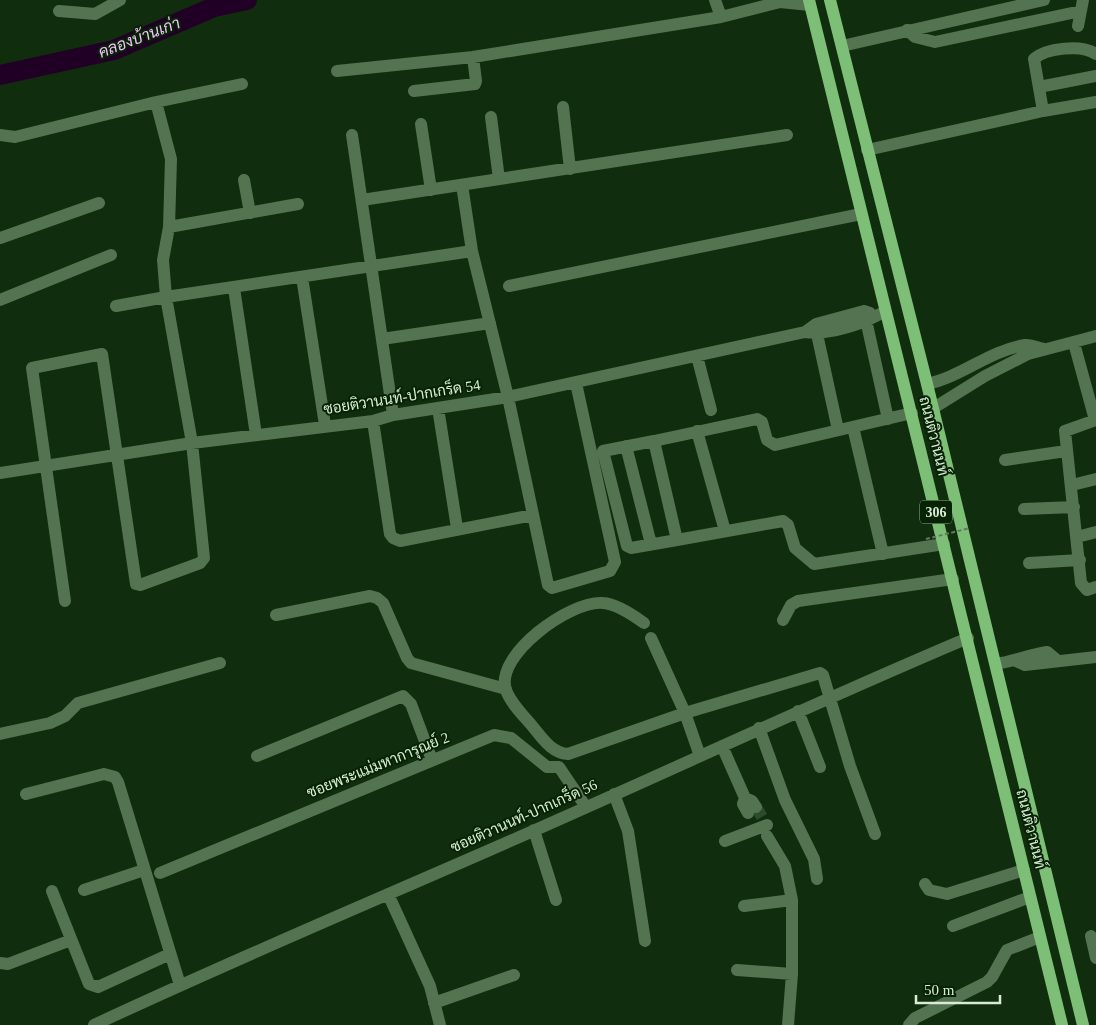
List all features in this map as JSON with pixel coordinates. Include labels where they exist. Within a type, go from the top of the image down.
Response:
[{"type":"main road","name":"ถนนติวานนท์","points":[[830,0],[927,384],[1083,1025]]},
{"type":"main road","name":"ถนนติวานนท์","points":[[809,2],[861,214],[872,315],[912,413],[1062,1025]]},
{"type":"main road","points":[[847,155],[867,150]]},
{"type":"street","points":[[59,11],[95,14],[120,0]]},
{"type":"street","points":[[715,0],[721,17]]},
{"type":"street","points":[[842,46],[1044,0]]},
{"type":"street","points":[[337,71],[473,57],[721,17],[780,2],[809,2]]},
{"type":"street","points":[[908,30],[915,37],[935,42],[1082,6],[1078,26]]},
{"type":"street","points":[[1043,110],[1034,59],[1039,54],[1077,49],[1091,50],[1096,54]]},
{"type":"street","points":[[414,91],[475,84],[473,57]]},
{"type":"street","points":[[1039,87],[1096,76]]},
{"type":"street","points":[[0,135],[15,137],[156,102],[242,84]]},
{"type":"street","points":[[65,601],[44,466],[32,368],[102,354],[134,581],[140,585],[203,561],[192,443],[166,297],[162,260],[169,227],[171,159],[156,102]]},
{"type":"street","points":[[867,150],[1043,110],[1096,102]]},
{"type":"street","points":[[563,108],[570,168]]},
{"type":"street","points":[[491,117],[499,179]]},
{"type":"street","points":[[420,124],[431,190]]},
{"type":"street","points":[[352,135],[394,415]]},
{"type":"street","points":[[362,200],[787,135]]},
{"type":"street","points":[[244,180],[250,213]]},
{"type":"street","points":[[462,185],[472,251],[508,397],[549,587],[610,571],[615,562],[576,383]]},
{"type":"street","points":[[0,238],[99,202]]},
{"type":"street","points":[[169,227],[298,204]]},
{"type":"street","points":[[508,286],[861,214]]},
{"type":"street","points":[[116,306],[472,251]]},
{"type":"street","points":[[0,300],[111,255]]},
{"type":"street","points":[[302,277],[325,426]]},
{"type":"street","points":[[234,288],[256,435]]},
{"type":"street","points":[[872,315],[888,419]]},
{"type":"street","name":"ซอยติวานนท์-ปากเกร็ด 54","points":[[0,473],[192,443],[373,421],[394,415],[508,397],[811,333],[872,315]]},
{"type":"street","points":[[382,340],[490,323]]},
{"type":"street","points":[[811,333],[838,430]]},
{"type":"street","points":[[932,409],[1007,364],[1028,354],[1096,336]]},
{"type":"street","points":[[1074,343],[1095,420],[1065,431],[1066,451],[1072,485],[1082,583],[1087,590],[1096,587]]},
{"type":"street","points":[[927,384],[944,381],[995,355],[1027,345],[1046,350]]},
{"type":"street","points":[[698,356],[711,410]]},
{"type":"street","points":[[438,408],[457,528]]},
{"type":"street","points":[[912,413],[776,445],[767,440],[762,422],[757,418],[603,451],[626,544],[631,548],[783,522],[788,525],[795,548],[814,564],[944,544]]},
{"type":"street","points":[[373,421],[390,534],[393,538],[400,541],[457,528],[533,515]]},
{"type":"street","points":[[853,427],[883,554]]},
{"type":"street","points":[[697,431],[725,531]]},
{"type":"street","points":[[654,440],[677,540]]},
{"type":"street","points":[[626,446],[651,544]]},
{"type":"street","points":[[1005,460],[1066,451]]},
{"type":"street","points":[[1072,485],[1096,479]]},
{"type":"street","points":[[1024,509],[1074,507]]},
{"type":"street","points":[[1077,537],[1096,532]]},
{"type":"street","points":[[1029,563],[1080,560]]},
{"type":"street","points":[[783,620],[791,605],[798,601],[953,578]]},
{"type":"street","points":[[276,615],[370,596],[377,598],[383,603],[406,658],[411,663],[506,689]]},
{"type":"street","points":[[644,623],[621,609],[603,603],[584,606],[555,618],[534,635],[515,658],[506,676],[506,689],[527,721],[554,750],[560,754],[568,754],[684,713],[817,673],[823,675],[850,766],[875,834]]},
{"type":"street","points":[[652,638],[700,756]]},
{"type":"street","name":"ซอยติวานนท์-ปากเกร็ด 56","points":[[94,1025],[180,985],[700,756],[829,696],[968,638]]},
{"type":"street","points":[[996,664],[1016,661],[1025,665],[1096,657]]},
{"type":"street","points":[[0,734],[50,723],[65,716],[78,703],[220,663]]},
{"type":"street","points":[[257,756],[404,696],[411,704],[432,760]]},
{"type":"street","points":[[798,711],[820,767]]},
{"type":"street","points":[[759,728],[785,800],[814,860],[817,879]]},
{"type":"street","name":"ซอยพระแม่มหาการุณย์ 2","points":[[160,873],[494,735],[504,735],[511,738],[547,767],[559,767],[586,807]]},
{"type":"street","points":[[722,746],[745,798],[744,804],[759,821],[785,866],[792,900],[792,974],[788,1025]]},
{"type":"street","points":[[26,794],[104,774],[115,777],[180,985]]},
{"type":"street","points":[[614,794],[628,831],[646,941]]},
{"type":"street","points":[[725,841],[759,821]]},
{"type":"street","points":[[534,830],[556,900]]},
{"type":"street","points":[[84,890],[144,870]]},
{"type":"street","points":[[925,884],[929,890],[947,894],[1024,870]]},
{"type":"street","points":[[52,891],[86,980],[94,986],[98,986],[170,954]]},
{"type":"street","points":[[388,894],[430,986],[440,1025]]},
{"type":"street","points":[[954,926],[1030,897]]},
{"type":"street","points":[[744,906],[792,900]]},
{"type":"street","points":[[1091,936],[1096,958]]},
{"type":"street","points":[[909,1025],[915,1018],[987,982],[992,977],[1007,950],[1040,937]]},
{"type":"street","points":[[0,963],[8,964],[71,940]]},
{"type":"street","points":[[737,970],[792,974]]},
{"type":"street","points":[[434,1003],[514,976]]},
{"type":"path","points":[[926,539],[970,528]]},
{"type":"waterway","name":"คลองบ้านเก่า","points":[[0,75],[114,50],[214,7],[247,0]]},
{"type":"tunnel","points":[[756,807],[762,817]]}]
